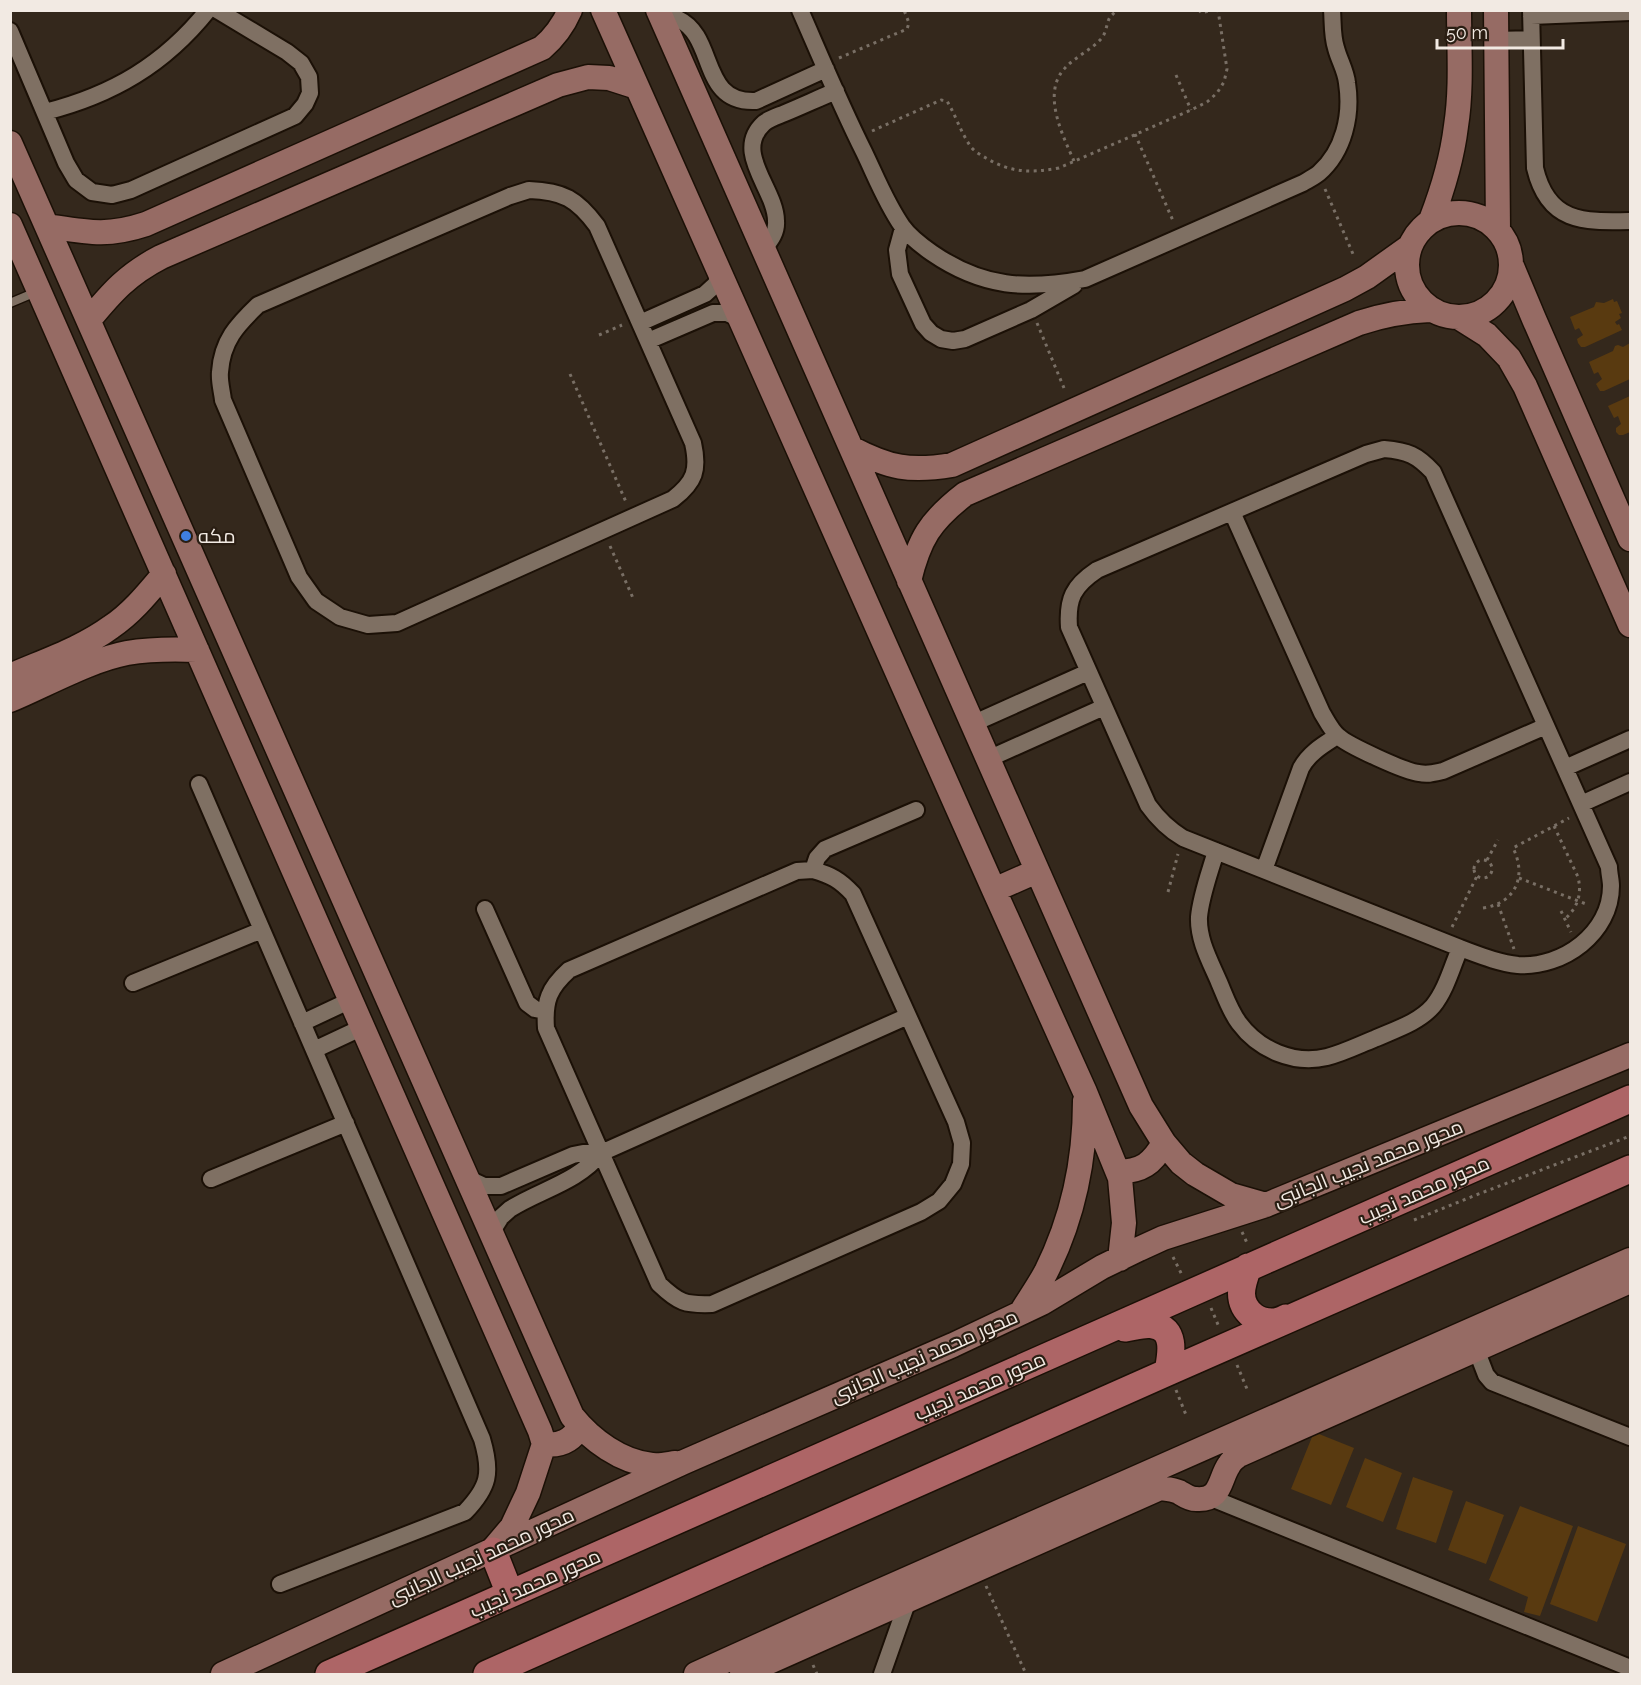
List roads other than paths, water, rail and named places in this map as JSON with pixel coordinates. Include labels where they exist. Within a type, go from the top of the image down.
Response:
[{"type":"main road","name":"محور محمد نجيب","points":[[329,1674],[1630,1099]]},
{"type":"main road","points":[[487,1674],[1630,1169]]},
{"type":"main road","points":[[1252,1266],[1242,1283],[1241,1298],[1247,1311],[1258,1319],[1272,1322],[1300,1315]]},
{"type":"main road","points":[[1104,1331],[1152,1324],[1162,1328],[1169,1335],[1172,1345],[1168,1372]]},
{"type":"main road","points":[[493,1551],[510,1594]]},
{"type":"street","points":[[45,112],[84,100],[138,74],[170,51],[208,10]]},
{"type":"street","points":[[10,31],[66,163],[76,180],[93,192],[112,195],[131,190],[295,116],[305,104],[310,93],[309,77],[301,63],[287,52],[217,10]]},
{"type":"street","points":[[47,226],[90,233],[109,233],[146,224],[542,48],[564,25],[570,10]]},
{"type":"street","points":[[603,10],[1085,1092],[1118,1172],[1124,1223],[1120,1259]]},
{"type":"street","points":[[800,10],[892,210],[903,228],[923,247],[946,263],[972,275],[998,282],[1026,286],[1085,279]]},
{"type":"street","points":[[903,228],[897,250],[900,274],[923,324],[941,339],[953,341],[965,339],[1031,310],[1085,279],[1303,183],[1319,174],[1334,154],[1345,131],[1349,106],[1347,81],[1336,48],[1332,10]]},
{"type":"street","points":[[1431,220],[1443,189],[1457,124],[1460,91],[1459,10]]},
{"type":"street","points":[[1496,10],[1498,230]]},
{"type":"street","points":[[1630,12],[1531,14],[1534,168],[1543,192],[1560,210],[1582,220],[1630,221]]},
{"type":"street","points":[[659,13],[678,19],[692,29],[722,91],[744,102],[756,101],[825,67]]},
{"type":"street","points":[[659,13],[1141,1106],[1164,1143],[1180,1163],[1231,1195],[1266,1205]]},
{"type":"street","points":[[1497,40],[1532,39]]},
{"type":"street","points":[[89,320],[129,276],[161,257],[558,85],[588,76],[609,78],[637,87]]},
{"type":"street","points":[[764,250],[773,237],[777,223],[774,208],[752,155],[757,130],[766,121],[836,91]]},
{"type":"street","points":[[10,143],[572,1416],[597,1441],[626,1458],[653,1465],[684,1462]]},
{"type":"street","points":[[529,190],[559,194],[585,210],[597,226],[648,341],[693,443],[696,459],[694,475],[686,489],[673,499],[397,623],[368,625],[340,617],[316,601],[299,577],[223,400],[220,373],[225,346],[238,323],[258,304],[510,196],[529,190]]},
{"type":"street","points":[[1512,264],[1509,280],[1502,295],[1491,307],[1476,315],[1460,318],[1445,316],[1430,310],[1418,298],[1409,282],[1406,265],[1409,247],[1418,232],[1431,220],[1449,213],[1467,213],[1484,219],[1498,230],[1508,246],[1512,264],[1534,319],[1630,539]]},
{"type":"street","points":[[10,225],[540,1431],[544,1444],[528,1493],[512,1527],[493,1551]]},
{"type":"street","points":[[851,448],[874,461],[900,468],[926,469],[952,465],[1345,289],[1409,247]]},
{"type":"street","points":[[639,321],[705,294],[716,284],[719,271]]},
{"type":"street","points":[[909,581],[916,555],[927,531],[944,510],[965,494],[1359,323],[1406,311],[1430,310]]},
{"type":"street","points":[[648,341],[713,313],[727,313],[741,319]]},
{"type":"street","points":[[1460,318],[1487,335],[1502,350],[1525,386],[1630,625]]},
{"type":"street","points":[[1384,449],[1403,451],[1420,459],[1434,472],[1609,867],[1611,886],[1608,904],[1602,920],[1579,948],[1560,958],[1540,964],[1519,965],[1495,961],[1183,838],[1157,818],[1148,805],[1088,672],[1069,627],[1068,610],[1072,594],[1083,579],[1097,570],[1232,512],[1384,449]]},
{"type":"street","points":[[1232,512],[1322,712],[1337,736],[1347,744],[1410,771],[1430,774],[1443,771],[1546,726]]},
{"type":"street","points":[[10,676],[93,639],[113,627],[131,612],[164,574]]},
{"type":"street","points":[[10,700],[103,660],[125,654],[148,650],[197,650]]},
{"type":"street","points":[[972,724],[1088,672]]},
{"type":"street","points":[[988,759],[1104,707]]},
{"type":"street","points":[[1264,870],[1301,768],[1311,753],[1337,736]]},
{"type":"street","points":[[1565,768],[1630,739]]},
{"type":"street","points":[[1582,807],[1630,782]]},
{"type":"street","points":[[199,784],[482,1439],[488,1459],[487,1479],[479,1498],[465,1512],[280,1584]]},
{"type":"street","points":[[813,870],[817,858],[825,849],[916,810]]},
{"type":"street","points":[[1216,851],[1199,919],[1203,944],[1226,999],[1238,1021],[1251,1037],[1267,1048],[1286,1056],[1306,1059],[1326,1057],[1407,1025],[1421,1016],[1442,992],[1452,945]]},
{"type":"street","points":[[813,870],[828,874],[842,882],[853,894],[956,1122],[962,1143],[961,1164],[953,1184],[939,1201],[911,1217],[712,1304],[693,1305],[674,1298],[659,1284],[546,1028],[545,1011],[549,996],[557,981],[569,970],[797,871],[813,870]]},
{"type":"street","points":[[994,890],[1037,871]]},
{"type":"street","points":[[308,903],[339,888]]},
{"type":"street","points":[[485,909],[527,1003],[535,1009],[545,1011]]},
{"type":"street","points":[[133,983],[262,930]]},
{"type":"street","points":[[302,1023],[351,1000]]},
{"type":"street","points":[[467,1178],[484,1186],[501,1186],[573,1155],[601,1153],[908,1016]]},
{"type":"street","points":[[314,1050],[363,1027]]},
{"type":"street","name":"محور محمد نجيب الجانبى","points":[[223,1674],[684,1462],[953,1345],[1042,1302],[1102,1267],[1163,1238],[1266,1205],[1630,1055]]},
{"type":"street","points":[[1022,1311],[1041,1281],[1054,1253],[1074,1196],[1083,1144],[1085,1092]]},
{"type":"street","points":[[211,1179],[346,1123]]},
{"type":"street","points":[[1118,1172],[1133,1171],[1146,1166],[1157,1156],[1164,1143]]},
{"type":"street","points":[[491,1233],[501,1217],[510,1209],[578,1174],[601,1153]]},
{"type":"street","points":[[696,1674],[859,1611],[908,1600],[1160,1488],[1197,1499],[1209,1497],[1221,1486],[1230,1462],[1239,1455],[1630,1260]]},
{"type":"street","points":[[742,1674],[859,1611],[1210,1446],[1472,1340],[1630,1281]]},
{"type":"street","points":[[1472,1340],[1486,1375],[1492,1382],[1630,1437]]},
{"type":"street","points":[[544,1444],[566,1442],[572,1438],[580,1426]]},
{"type":"street","points":[[1210,1446],[1222,1455],[1225,1471]]},
{"type":"street","points":[[1171,1464],[1169,1479],[1178,1492]]},
{"type":"street","points":[[1209,1497],[1630,1668]]},
{"type":"street","points":[[882,1674],[908,1600]]},
{"type":"lane","points":[[10,303],[39,291]]},
{"type":"place","name":"مكه","points":[[186,536]]}]
